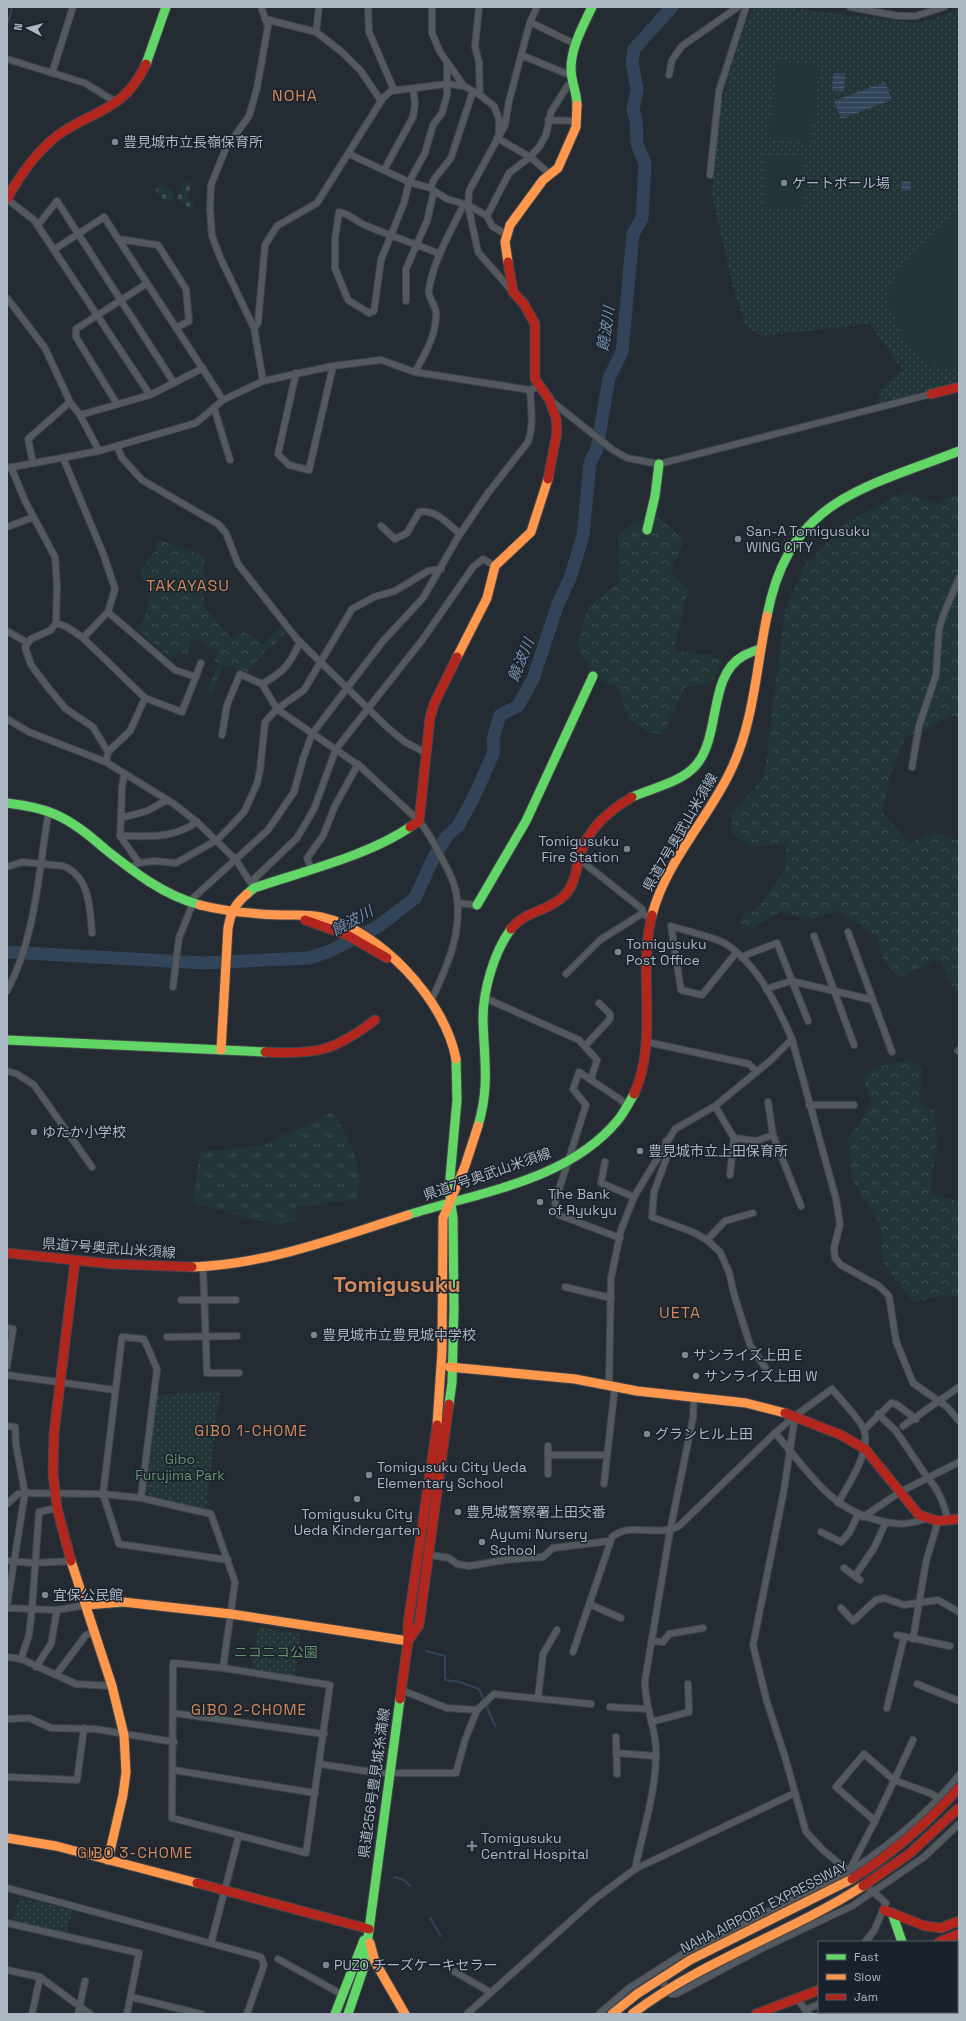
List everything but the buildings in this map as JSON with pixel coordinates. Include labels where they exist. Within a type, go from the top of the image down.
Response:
[{"type":"main road","points":[[7,199],[30,162],[54,138],[117,103],[131,90],[141,74],[166,7]]},
{"type":"main road","points":[[221,1050],[227,943],[231,912],[239,899],[254,888],[352,855],[395,838],[420,821],[429,721],[434,704],[487,598],[491,576],[495,566],[531,532],[546,490],[557,422],[549,399],[534,388],[536,324],[524,304],[513,292],[505,248],[510,225],[523,204],[550,174],[558,168],[576,127],[577,101],[572,80],[572,60],[575,44],[592,7]]},
{"type":"main road","points":[[931,394],[959,387]]},
{"type":"main road","name":"県道7号奥武山米須線","points":[[7,1253],[75,1261],[154,1267],[235,1264],[274,1256],[521,1180],[568,1160],[593,1145],[603,1136],[627,1107],[639,1081],[647,1042],[647,916],[669,874],[707,815],[735,760],[752,702],[769,598],[780,568],[794,544],[813,522],[833,505],[857,491],[959,451]]},
{"type":"main road","points":[[647,530],[655,496],[659,464]]},
{"type":"main road","points":[[450,1203],[469,1152],[485,1099],[487,1066],[483,1011],[500,950],[510,929],[521,919],[555,903],[564,897],[573,883],[579,859],[588,835],[604,818],[631,798],[684,774],[697,764],[704,752],[718,694],[727,673],[733,664],[746,653],[760,649]]},
{"type":"main road","points":[[477,905],[512,849],[532,810],[593,676]]},
{"type":"main road","points":[[7,803],[28,804],[49,810],[135,865],[159,888],[205,908],[231,912],[286,915],[315,919],[373,946],[397,963],[431,1001],[444,1022],[455,1054],[457,1098],[452,1147],[450,1203]]},
{"type":"main road","points":[[7,1040],[291,1054],[321,1052],[344,1042],[374,1020]]},
{"type":"main road","points":[[452,1147],[453,1153],[457,1157],[464,1157],[469,1152]]},
{"type":"main road","name":"県道256号豊見城糸満線","points":[[348,2014],[363,1972],[408,1641],[408,1624],[433,1450],[442,1366],[443,1214],[450,1203]]},
{"type":"main road","name":"県道256号豊見城糸満線","points":[[408,1641],[420,1625],[446,1437],[453,1367],[453,1220],[450,1203]]},
{"type":"main road","points":[[75,1261],[53,1453],[54,1492],[71,1561],[112,1686],[124,1735],[126,1772],[123,1795],[108,1860]]},
{"type":"main road","points":[[442,1366],[575,1379],[694,1398],[746,1403],[795,1416],[841,1435],[865,1448],[919,1515],[938,1521],[959,1519]]},
{"type":"main road","points":[[86,1605],[123,1602],[231,1614],[408,1641]]},
{"type":"main road","name":"NAHA AIRPORT EXPRESSWAY","points":[[612,2014],[636,1994],[679,1966],[853,1878],[910,1837],[959,1788]]},
{"type":"main road","name":"NAHA AIRPORT EXPRESSWAY","points":[[632,2014],[684,1978],[811,1916],[866,1886],[919,1847],[959,1808]]},
{"type":"main road","points":[[7,1838],[56,1846],[369,1929],[375,1962],[405,2014]]},
{"type":"main road","points":[[888,1911],[925,1926],[941,1928],[959,1921]]},
{"type":"main road","points":[[888,1911],[902,1941]]},
{"type":"main road","name":"県道256号豊見城糸満線","points":[[335,2014],[369,1929]]},
{"type":"main road","points":[[942,1941],[959,1934]]},
{"type":"main road","points":[[756,2014],[818,1990]]},
{"type":"street","points":[[52,73],[73,7]]},
{"type":"street","points":[[261,7],[268,26],[258,88],[249,116],[226,148],[211,185],[210,208],[212,236],[220,257],[254,328],[263,381]]},
{"type":"street","points":[[316,32],[319,7]]},
{"type":"street","points":[[368,7],[369,32],[394,90]]},
{"type":"street","points":[[432,7],[432,33],[446,62],[464,86]]},
{"type":"street","points":[[479,7],[475,47],[479,62],[480,95]]},
{"type":"street","points":[[415,372],[429,348],[432,335],[436,311],[428,290],[440,254],[466,205],[469,191],[505,125],[509,101],[521,55],[530,22],[537,7]]},
{"type":"street","points":[[669,75],[672,60],[682,46],[738,7]]},
{"type":"street","points":[[710,175],[719,91],[746,7]]},
{"type":"street","points":[[850,7],[898,16],[916,16],[944,7]]},
{"type":"street","points":[[265,18],[316,32],[342,52],[356,66],[381,101]]},
{"type":"street","points":[[530,22],[575,44]]},
{"type":"street","points":[[486,216],[509,173],[530,157],[539,147],[546,135],[548,120],[551,112],[572,80],[521,55]]},
{"type":"street","points":[[7,59],[85,83],[117,103]]},
{"type":"street","points":[[440,254],[415,244],[390,235],[364,225],[349,214],[339,212],[335,239],[335,268],[348,300],[369,313],[374,311],[381,260],[390,235],[404,203],[409,182],[425,153],[433,125],[442,113],[447,95],[446,62]]},
{"type":"street","points":[[254,328],[258,323],[265,245],[277,226],[317,203],[381,101],[394,90],[414,89],[447,84],[464,86],[480,95],[494,106],[499,119],[498,136]]},
{"type":"street","points":[[384,170],[413,117],[415,104],[414,89]]},
{"type":"street","points":[[406,301],[406,269],[415,244],[426,221],[435,178],[451,158],[473,91]]},
{"type":"street","points":[[548,120],[576,121]]},
{"type":"street","points":[[498,136],[530,157],[550,174]]},
{"type":"street","points":[[349,154],[409,182],[432,190],[447,199],[466,205],[486,216],[492,226],[507,235]]},
{"type":"street","points":[[7,199],[38,225],[150,395]]},
{"type":"street","points":[[38,225],[56,201],[79,234],[174,383]]},
{"type":"street","points":[[466,205],[478,252],[513,292]]},
{"type":"street","points":[[55,249],[104,217],[146,284],[223,400]]},
{"type":"street","points":[[118,239],[158,245],[186,289],[190,321],[176,328]]},
{"type":"street","points":[[117,404],[76,337],[76,329],[146,284]]},
{"type":"street","points":[[7,298],[45,348],[70,402],[80,415],[99,451]]},
{"type":"street","points":[[108,752],[93,728],[66,709],[31,665],[25,647],[31,639],[51,630],[56,623],[58,585],[55,557],[9,468],[99,451],[196,423],[223,400],[263,381],[333,366],[381,360],[415,372],[534,388],[530,436],[528,442],[488,493],[460,534],[423,598],[383,641],[312,734],[294,792],[268,830],[236,860],[194,895],[191,902],[191,908],[178,940],[174,986]]},
{"type":"street","points":[[296,373],[278,454],[290,465],[308,470],[333,366]]},
{"type":"street","points":[[80,415],[150,395],[203,368]]},
{"type":"street","points":[[549,399],[613,450],[627,458],[659,464],[931,394]]},
{"type":"street","points":[[33,463],[28,439],[70,402]]},
{"type":"street","points":[[214,408],[230,460]]},
{"type":"street","points":[[557,422],[559,417],[569,415]]},
{"type":"street","points":[[117,446],[122,458],[131,470],[142,480],[218,524],[226,533],[238,564],[300,642],[322,661],[405,742],[426,753]]},
{"type":"street","points":[[63,458],[103,553],[115,589],[108,612],[83,638]]},
{"type":"street","points":[[381,526],[395,539],[407,533],[419,512],[425,510],[437,515],[460,534]]},
{"type":"street","points":[[7,527],[34,517]]},
{"type":"street","points":[[254,888],[255,878],[297,838],[314,810],[336,748],[423,639],[473,567],[482,559],[495,566]]},
{"type":"street","points":[[124,775],[122,787],[120,836],[135,865],[154,861],[176,864],[217,840],[244,812],[253,791],[260,770],[265,722],[277,709],[304,690],[352,609],[374,597],[395,591],[428,571],[440,569]]},
{"type":"street","points":[[912,767],[919,726],[936,675],[939,630],[943,616],[959,578]]},
{"type":"street","points":[[108,612],[175,670],[196,677]]},
{"type":"street","points":[[56,623],[67,627],[83,638],[145,698],[182,712],[201,663]]},
{"type":"street","points":[[7,631],[28,643]]},
{"type":"street","points":[[262,684],[275,677],[291,662],[300,642]]},
{"type":"street","points":[[222,735],[227,705],[240,674],[262,684],[277,709],[358,764],[420,821],[427,830],[452,878],[458,903],[457,927],[451,957],[431,1001]]},
{"type":"street","points":[[106,762],[108,752],[130,731],[145,698]]},
{"type":"street","points":[[7,719],[29,732],[106,762],[124,775],[167,800],[197,822],[217,840],[236,860],[254,888]]},
{"type":"street","points":[[311,868],[307,858],[323,836],[335,806],[358,764]]},
{"type":"street","points":[[121,818],[147,811],[167,800]]},
{"type":"street","points":[[7,991],[10,978],[30,932],[38,898],[49,810]]},
{"type":"street","points":[[120,836],[160,836],[183,831],[197,822]]},
{"type":"street","points":[[566,974],[600,940],[628,921],[647,916],[642,909],[579,859]]},
{"type":"street","points":[[7,867],[22,862],[70,868],[78,876],[85,888],[90,907],[92,933]]},
{"type":"street","points":[[458,903],[477,905]]},
{"type":"street","points":[[808,1022],[777,943],[739,955],[702,994],[681,990],[671,926],[725,944],[739,955],[754,970],[766,989],[792,1039],[836,1199],[840,1224],[834,1248],[835,1258],[841,1265],[879,1286],[889,1296],[896,1341],[913,1383],[938,1400],[959,1421]]},
{"type":"street","points":[[848,932],[892,1052]]},
{"type":"street","points":[[814,936],[854,1046]]},
{"type":"street","points":[[766,989],[791,981],[873,1000]]},
{"type":"street","points":[[486,998],[579,1040],[597,1060],[591,1079]]},
{"type":"street","points":[[585,1046],[610,1019],[610,1014],[599,1003]]},
{"type":"street","points":[[604,1484],[612,1385],[612,1278],[620,1238],[634,1197],[666,1141],[675,1129],[715,1106],[757,1072],[792,1039]]},
{"type":"street","points":[[647,1042],[749,1064],[757,1072]]},
{"type":"street","points":[[7,1071],[16,1074],[34,1085],[92,1167]]},
{"type":"street","points":[[620,1238],[559,1215],[556,1210],[555,1202],[586,1105],[573,1089],[579,1072],[621,1100],[627,1107]]},
{"type":"street","points":[[768,1102],[773,1135],[801,1206]]},
{"type":"street","points":[[809,1104],[854,1104]]},
{"type":"street","points":[[715,1106],[734,1138],[730,1175]]},
{"type":"street","points":[[734,1138],[756,1141],[773,1135]]},
{"type":"street","points":[[666,1141],[669,1151],[654,1192],[652,1218],[693,1232],[707,1240],[720,1252],[729,1272],[734,1294],[750,1345],[768,1372]]},
{"type":"street","points":[[605,1162],[601,1183],[634,1197]]},
{"type":"street","points":[[707,1240],[724,1221],[753,1213]]},
{"type":"street","points":[[203,1266],[206,1373],[239,1373]]},
{"type":"street","points":[[564,1287],[611,1298]]},
{"type":"street","points":[[181,1300],[236,1300]]},
{"type":"street","points":[[7,1328],[13,1329],[7,1366]]},
{"type":"street","points":[[167,1337],[238,1336]]},
{"type":"street","points":[[141,1498],[157,1369],[144,1339],[122,1337],[103,1494],[120,1544],[228,1560]]},
{"type":"street","points":[[7,1375],[115,1390]]},
{"type":"street","points":[[903,1426],[916,1419],[938,1400],[959,1387]]},
{"type":"street","points":[[573,1652],[610,1541],[618,1532],[626,1529],[670,1531],[678,1526],[775,1433],[795,1416],[832,1389],[864,1430],[865,1448],[853,1476],[838,1503]]},
{"type":"street","points":[[635,1869],[655,1773],[656,1756],[645,1686],[670,1531],[693,1418],[694,1398]]},
{"type":"street","points":[[864,1430],[878,1414],[891,1403],[896,1404],[916,1419]]},
{"type":"street","points":[[878,1414],[896,1431],[927,1478],[934,1484],[944,1503],[948,1520]]},
{"type":"street","points":[[795,1416],[784,1490],[753,1646],[767,1702],[806,1832],[823,1850],[886,1903],[888,1911],[866,1941]]},
{"type":"street","points":[[7,1426],[15,1427],[16,1446],[25,1493],[7,1607],[57,1610],[86,1605]]},
{"type":"street","points":[[775,1433],[822,1489],[838,1503],[861,1516],[886,1522],[913,1524],[928,1518]]},
{"type":"street","points":[[548,1446],[548,1474]]},
{"type":"street","points":[[549,1455],[607,1455]]},
{"type":"street","points":[[821,1532],[841,1542],[861,1516],[900,1492],[959,1462]]},
{"type":"street","points":[[7,1502],[18,1494],[25,1493],[54,1492],[103,1494],[141,1498],[211,1514],[235,1582],[223,1668]]},
{"type":"street","points":[[21,1659],[29,1635],[39,1512],[57,1508]]},
{"type":"street","points":[[913,1639],[926,1562],[938,1521]]},
{"type":"street","points":[[844,1568],[857,1578],[874,1548],[886,1522]]},
{"type":"street","points":[[430,1555],[449,1558],[457,1564],[469,1566],[505,1560],[543,1557],[553,1548],[610,1541]]},
{"type":"street","points":[[7,1561],[35,1563],[71,1561]]},
{"type":"street","points":[[842,1608],[853,1621],[876,1600],[884,1598],[904,1605],[938,1600],[959,1612]]},
{"type":"street","points":[[589,1604],[621,1618]]},
{"type":"street","points":[[36,1667],[51,1644],[57,1610]]},
{"type":"street","points":[[652,1641],[663,1642],[669,1634],[703,1628]]},
{"type":"street","points":[[538,1698],[543,1654],[557,1630]]},
{"type":"street","points":[[56,1675],[86,1635],[95,1632]]},
{"type":"street","points":[[887,1708],[900,1636],[950,1646]]},
{"type":"street","points":[[7,1656],[21,1659],[76,1684],[112,1686]]},
{"type":"street","points":[[174,1663],[223,1668],[330,1685],[316,1793],[306,1853],[172,1818],[174,1663]]},
{"type":"street","points":[[651,1722],[689,1712],[688,1684]]},
{"type":"street","points":[[917,1684],[959,1701]]},
{"type":"street","points":[[401,1690],[447,1708],[477,1710]]},
{"type":"street","points":[[320,1764],[390,1773],[456,1773],[464,1740],[477,1710],[494,1694],[591,1704]]},
{"type":"street","points":[[610,1707],[648,1709]]},
{"type":"street","points":[[173,1713],[324,1734]]},
{"type":"street","points":[[7,1719],[29,1718],[52,1728],[84,1728],[174,1742]]},
{"type":"street","points":[[7,1777],[77,1780],[84,1728]]},
{"type":"street","points":[[616,1737],[617,1774]]},
{"type":"street","points":[[849,1872],[913,1740]]},
{"type":"street","points":[[616,1753],[656,1756]]},
{"type":"street","points":[[654,1971],[671,1994],[676,1994],[763,1948],[852,1906],[924,1857],[959,1822],[941,1798],[894,1780],[864,1754],[836,1788],[875,1821]]},
{"type":"street","points":[[173,1770],[316,1793]]},
{"type":"street","points":[[599,2014],[629,1988],[654,1971],[704,1942],[849,1872],[910,1827],[941,1798],[959,1775]]},
{"type":"street","points":[[467,2014],[595,1899],[635,1869],[795,1793]]},
{"type":"street","points":[[211,1943],[239,1835]]},
{"type":"street","points":[[7,1888],[261,1957],[264,1961],[264,1965],[247,2014]]},
{"type":"street","points":[[7,1923],[139,1953],[127,2014]]},
{"type":"street","points":[[278,1959],[343,1995]]},
{"type":"street","points":[[7,1970],[40,1977],[79,2011],[90,2014]]},
{"type":"street","points":[[455,1972],[490,1992]]},
{"type":"street","points":[[32,2014],[40,1977]]},
{"type":"street","points":[[79,2011],[85,1981]]},
{"type":"street","points":[[131,1997],[201,2014]]},
{"type":"street","points":[[797,1998],[807,2012],[818,2005]]},
{"type":"green space","points":[[756,7],[779,7],[918,23],[959,10],[959,384],[879,404],[878,391],[903,370],[870,324],[762,336],[745,325],[732,283],[712,194],[718,120],[728,78],[748,17]]},
{"type":"green space","points":[[778,60],[820,66],[811,143],[768,138]]},
{"type":"green space","name":"ゲートボール場","points":[[763,157],[804,157],[804,208],[764,208]]},
{"type":"green space","points":[[184,182],[192,184],[186,198],[196,204],[192,210],[176,199]]},
{"type":"green space","points":[[160,184],[173,192],[174,197],[172,201],[166,201],[154,193]]},
{"type":"green space","points":[[959,212],[959,370],[935,366],[916,355],[903,338],[889,300],[890,291],[895,277],[908,258],[917,247],[920,249]]},
{"type":"green space","points":[[904,492],[936,504],[959,493],[959,719],[954,715],[905,738],[890,776],[882,812],[910,843],[934,832],[959,841],[959,999],[939,959],[900,977],[885,964],[876,936],[838,911],[808,920],[781,911],[751,929],[739,923],[743,914],[757,909],[786,867],[786,844],[748,846],[732,833],[731,814],[764,777],[785,610],[804,566],[847,522]]},
{"type":"green space","points":[[658,517],[684,540],[671,572],[688,589],[674,651],[712,655],[722,661],[716,675],[710,683],[700,686],[685,687],[663,734],[650,733],[628,719],[617,687],[602,681],[577,649],[579,635],[589,606],[618,584],[618,535],[635,521]]},
{"type":"green space","points":[[157,539],[205,557],[204,576],[210,586],[201,595],[206,601],[203,605],[233,640],[242,631],[264,644],[283,623],[288,630],[271,648],[268,648],[248,672],[222,665],[211,700],[208,690],[218,663],[214,661],[218,650],[206,646],[207,643],[191,638],[188,644],[191,645],[187,655],[178,652],[176,657],[173,656],[171,658],[137,629],[144,618],[149,599],[149,593],[145,580],[143,580],[140,571],[155,552]]},
{"type":"green space","points":[[909,1060],[923,1068],[919,1104],[935,1111],[937,1144],[930,1192],[959,1202],[959,1297],[946,1295],[913,1302],[883,1263],[880,1224],[852,1180],[848,1136],[860,1123],[871,1104],[864,1079],[873,1068]]},
{"type":"green space","points":[[332,1112],[345,1132],[354,1153],[359,1175],[358,1199],[296,1207],[296,1222],[277,1225],[246,1218],[193,1202],[200,1152],[262,1146]]},
{"type":"green space","name":"Gibo Furujima Park","points":[[220,1392],[208,1494],[205,1495],[210,1510],[149,1495],[145,1490],[157,1395]]},
{"type":"green space","name":"ニコニコ公園","points":[[258,1627],[300,1634],[295,1676],[252,1670]]},
{"type":"green space","points":[[19,1897],[72,1910],[66,1934],[13,1921]]},
{"type":"water","points":[[833,73],[845,73],[844,92],[832,91]]},
{"type":"water","points":[[885,82],[892,100],[841,119],[834,101]]},
{"type":"water","points":[[904,181],[908,181],[910,182],[910,190],[904,191],[901,188],[901,184]]},
{"type":"waterway","name":"饒波川","points":[[7,952],[203,963],[309,958],[330,951],[379,926],[415,898],[433,859],[447,836],[458,826],[473,799],[494,752],[493,739],[500,715],[518,706],[533,679],[558,604],[570,578],[583,536],[590,463],[597,449],[609,378],[622,352],[633,234],[642,218],[645,163],[637,144],[636,119],[633,111],[637,89],[632,63],[634,49],[672,7]]},
{"type":"waterway","points":[[7,25],[12,8]]},
{"type":"waterway","points":[[426,1651],[445,1656],[446,1680],[460,1682],[479,1689],[495,1726]]},
{"type":"waterway","points":[[394,1877],[404,1880],[410,1886]]},
{"type":"waterway","points":[[430,1918],[441,1936]]},
{"type":"traffic: fast","points":[[146,64],[166,7]]},
{"type":"traffic: fast","points":[[577,105],[571,74],[573,53],[578,37],[592,7]]},
{"type":"traffic: fast","points":[[767,616],[778,577],[793,546],[812,522],[835,504],[862,489],[959,451]]},
{"type":"traffic: fast","points":[[647,530],[655,496],[659,464]]},
{"type":"traffic: fast","points":[[632,797],[676,780],[697,764],[704,752],[709,737],[719,691],[724,677],[732,665],[743,656],[760,649]]},
{"type":"traffic: fast","points":[[477,905],[526,821],[593,676]]},
{"type":"traffic: fast","points":[[7,803],[24,805],[59,816],[80,829],[127,866],[161,889],[186,901],[200,905]]},
{"type":"traffic: fast","points":[[247,894],[254,888],[335,862],[375,846],[410,827]]},
{"type":"traffic: fast","points":[[478,1126],[482,1112],[485,1085],[483,1019],[487,984],[499,949],[511,929]]},
{"type":"traffic: fast","points":[[7,1040],[265,1052]]},
{"type":"traffic: fast","points":[[449,1404],[452,1383],[454,1309],[453,1218],[449,1189],[457,1100],[456,1059]]},
{"type":"traffic: fast","points":[[408,1215],[521,1182],[548,1171],[574,1157],[598,1141],[618,1120],[634,1094]]},
{"type":"traffic: fast","points":[[348,2014],[364,1967],[400,1699]]},
{"type":"traffic: fast","points":[[892,1913],[902,1941]]},
{"type":"traffic: fast","points":[[335,2014],[364,1940]]},
{"type":"traffic: slow","points":[[508,262],[505,242],[510,225],[543,180],[558,168],[576,127],[577,105]]},
{"type":"traffic: slow","points":[[457,657],[487,598],[495,566],[531,532],[548,479]]},
{"type":"traffic: slow","points":[[652,915],[658,896],[667,877],[721,790],[738,753],[749,715],[767,616]]},
{"type":"traffic: slow","points":[[221,1050],[228,928],[234,909],[239,901],[247,894]]},
{"type":"traffic: slow","points":[[200,905],[230,911],[251,913],[316,916],[343,924],[365,936],[387,952],[424,992],[439,1014],[449,1036],[456,1059]]},
{"type":"traffic: slow","points":[[437,1425],[442,1351],[443,1218],[465,1166],[478,1126]]},
{"type":"traffic: slow","points":[[192,1267],[248,1261],[275,1255],[328,1241],[408,1215]]},
{"type":"traffic: slow","points":[[449,1367],[575,1379],[637,1391],[746,1403],[785,1413]]},
{"type":"traffic: slow","points":[[71,1561],[112,1686],[124,1735],[126,1772],[123,1795],[108,1860]]},
{"type":"traffic: slow","points":[[86,1605],[123,1602],[231,1614],[408,1641]]},
{"type":"traffic: slow","points":[[7,1838],[56,1846],[197,1883]]},
{"type":"traffic: slow","points":[[612,2014],[637,1994],[690,1960],[852,1879]]},
{"type":"traffic: slow","points":[[632,2014],[659,1995],[688,1978],[717,1962],[805,1919],[863,1886]]},
{"type":"traffic: slow","points":[[370,1943],[375,1962],[405,2014]]},
{"type":"traffic: jam","points":[[7,199],[23,173],[36,156],[50,142],[72,126],[118,100],[128,91],[146,64]]},
{"type":"traffic: jam","points":[[508,262],[513,292],[524,304],[535,324],[535,379],[549,399],[556,418],[557,432],[548,479]]},
{"type":"traffic: jam","points":[[931,394],[959,387]]},
{"type":"traffic: jam","points":[[410,827],[419,821],[430,718],[434,704],[457,657]]},
{"type":"traffic: jam","points":[[511,929],[523,918],[552,905],[565,895],[574,880],[581,852],[589,835],[601,820],[632,797]]},
{"type":"traffic: jam","points":[[634,1094],[641,1074],[645,1052],[647,1030],[646,960],[652,915]]},
{"type":"traffic: jam","points":[[305,920],[347,935],[387,958]]},
{"type":"traffic: jam","points":[[265,1052],[298,1053],[324,1049],[336,1045],[375,1020]]},
{"type":"traffic: jam","points":[[7,1253],[112,1264],[192,1267]]},
{"type":"traffic: jam","points":[[71,1561],[57,1508],[53,1473],[54,1433],[75,1261]]},
{"type":"traffic: jam","points":[[408,1641],[419,1625],[449,1404]]},
{"type":"traffic: jam","points":[[785,1413],[841,1435],[865,1449],[919,1515],[938,1521],[959,1519]]},
{"type":"traffic: jam","points":[[400,1699],[408,1641],[408,1624],[437,1425]]},
{"type":"traffic: jam","points":[[852,1879],[881,1859],[908,1837],[959,1788]]},
{"type":"traffic: jam","points":[[863,1886],[909,1854],[959,1808]]},
{"type":"traffic: jam","points":[[197,1883],[369,1929]]},
{"type":"traffic: jam","points":[[884,1910],[925,1926],[941,1928],[959,1921]]},
{"type":"traffic: jam","points":[[942,1941],[959,1934]]},
{"type":"traffic: jam","points":[[756,2014],[818,1990]]},
{"type":"place","name":"豊見城市立長嶺保育所","points":[[115,142]]},
{"type":"place","name":"ゲートボール場","points":[[784,183]]},
{"type":"place","name":"San-A Tomigusuku WING CITY","points":[[738,539]]},
{"type":"place","name":"Tomigusuku Fire Station","points":[[627,849]]},
{"type":"place","name":"Tomigusuku Post Office","points":[[618,952]]},
{"type":"place","name":"ゆたか小学校","points":[[34,1132]]},
{"type":"place","name":"豊見城市立上田保育所","points":[[640,1151]]},
{"type":"place","name":"The Bank of Ryukyu","points":[[540,1202]]},
{"type":"place","name":"豊見城市立豊見城中学校","points":[[314,1335]]},
{"type":"place","name":"サンライズ上田 E","points":[[685,1355]]},
{"type":"place","name":"サンライズ上田 W","points":[[696,1376]]},
{"type":"place","name":"グランヒル上田","points":[[647,1434]]},
{"type":"place","name":"Tomigusuku City Ueda Elementary School","points":[[369,1475]]},
{"type":"place","name":"Tomigusuku City Ueda Kindergarten","points":[[357,1499]]},
{"type":"place","name":"豊見城警察署上田交番","points":[[458,1512]]},
{"type":"place","name":"Ayumi Nursery School","points":[[482,1542]]},
{"type":"place","name":"宜保公民館","points":[[45,1595]]},
{"type":"place","name":"Tomigusuku Central Hospital","points":[[472,1846]]},
{"type":"place","name":"PUZO チーズケーキセラー","points":[[326,1965]]},
{"type":"district","name":"NOHA","points":[[295,95]]},
{"type":"district","name":"TAKAYASU","points":[[188,585]]},
{"type":"district","name":"Tomigusuku","points":[[397,1284]]},
{"type":"district","name":"UETA","points":[[680,1312]]},
{"type":"district","name":"GIBO 1-CHOME","points":[[251,1431]]},
{"type":"district","name":"GIBO 2-CHOME","points":[[249,1710]]},
{"type":"district","name":"GIBO 3-CHOME","points":[[135,1853]]}]
